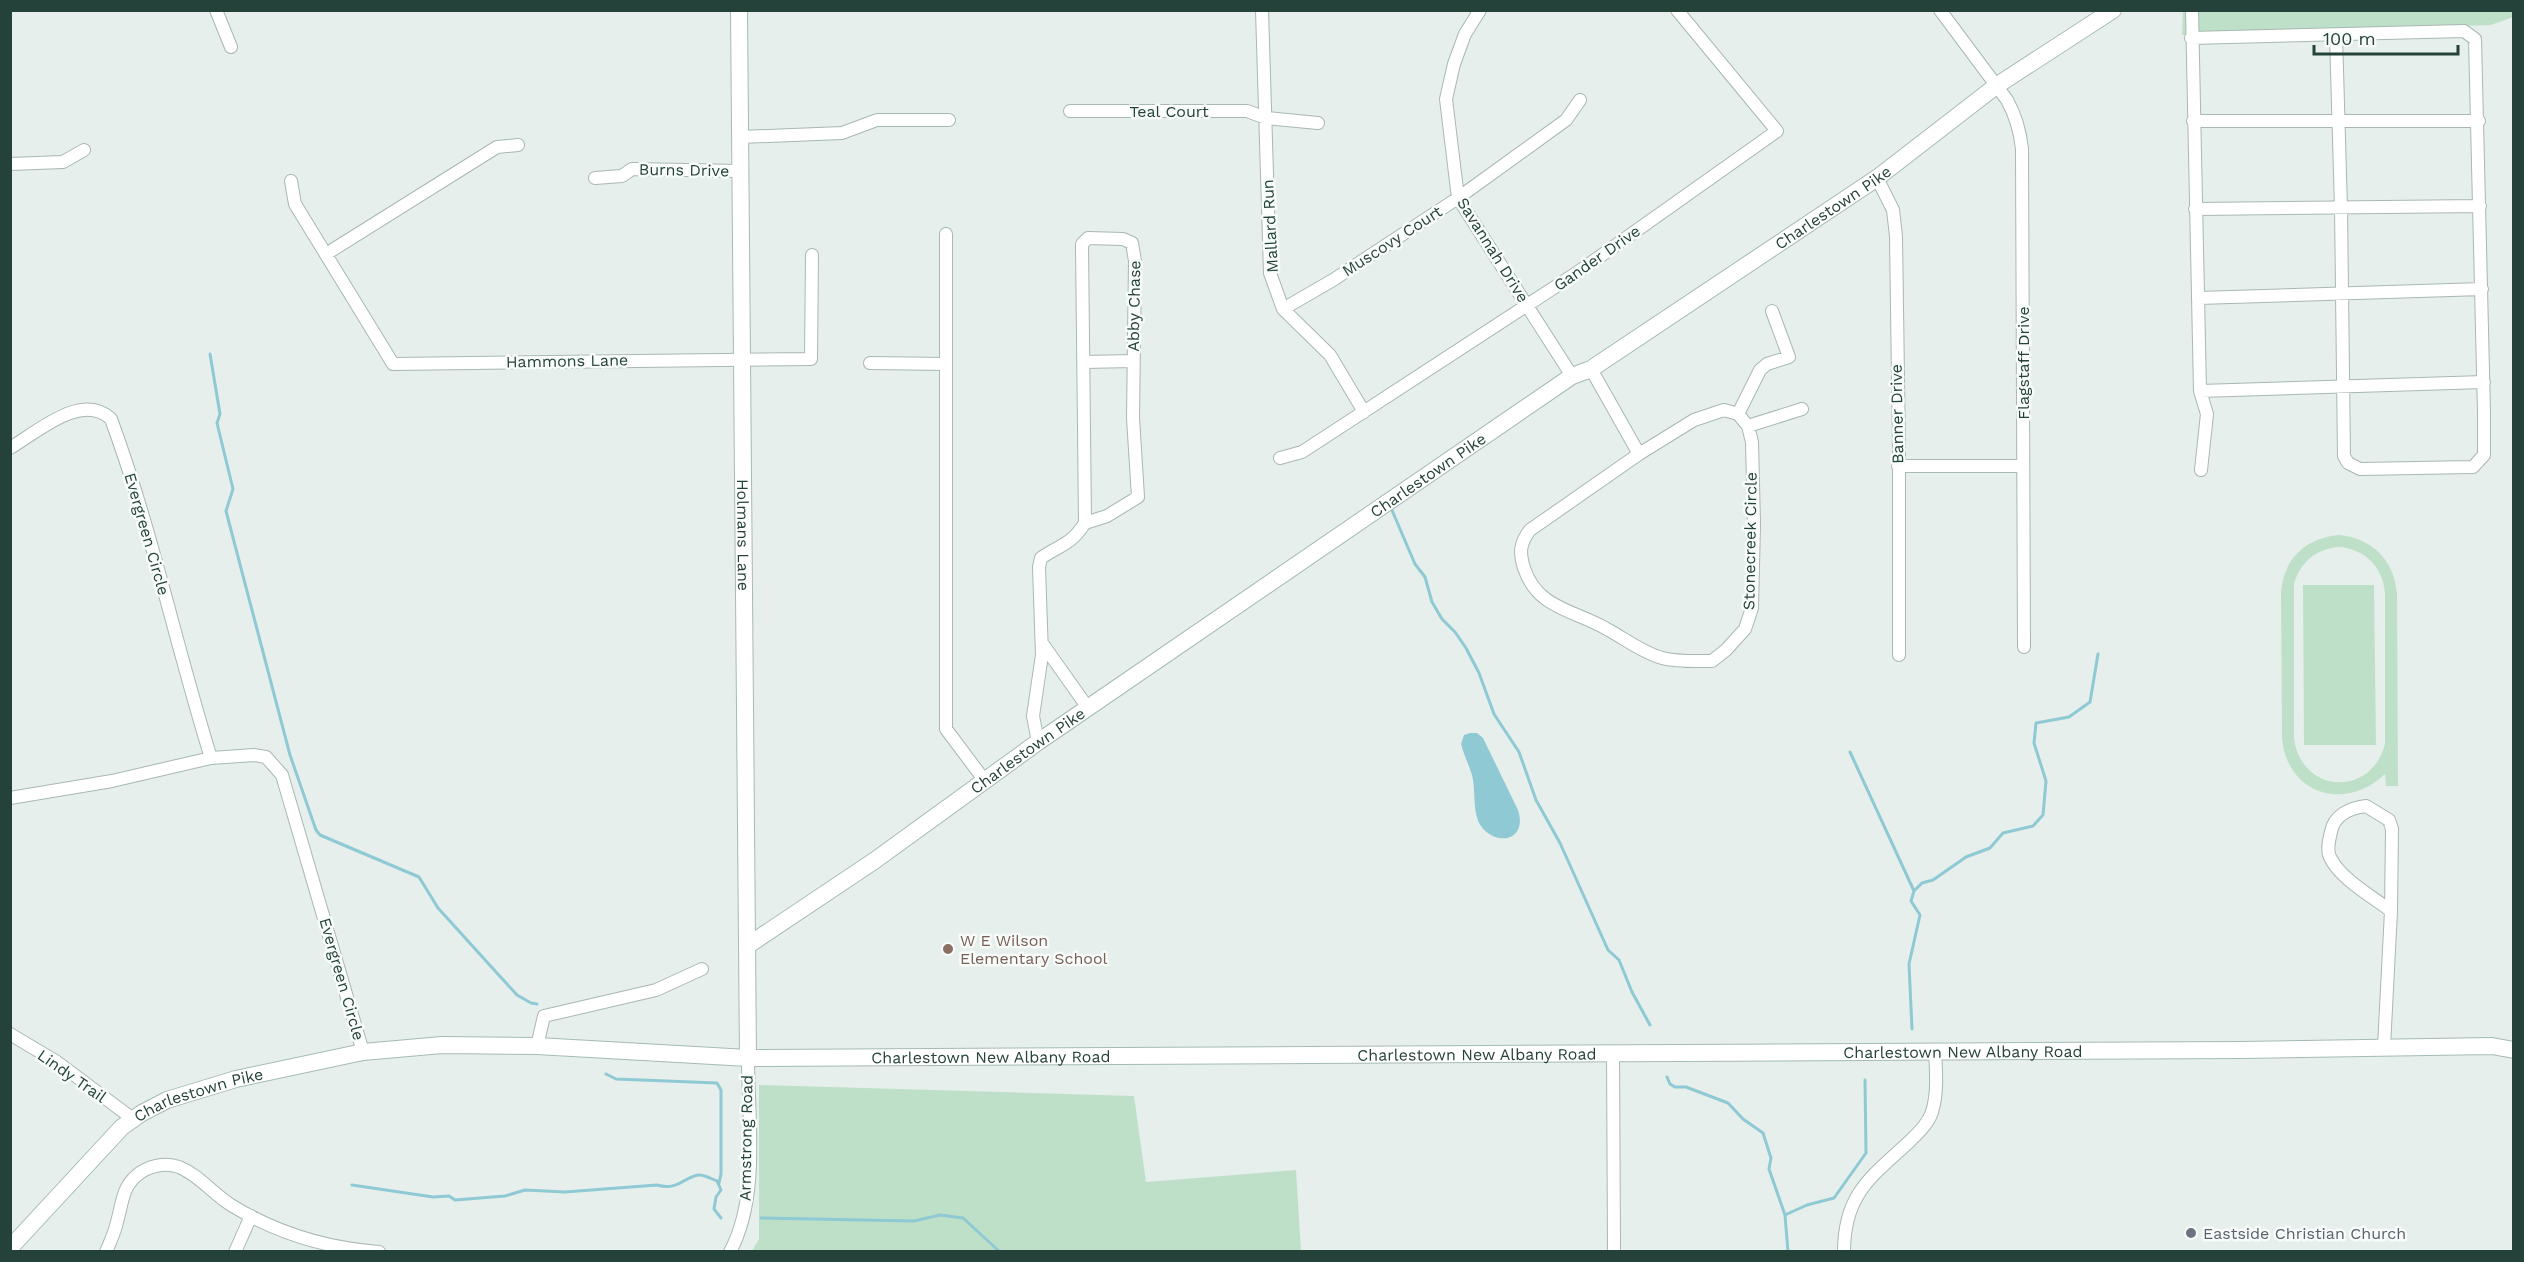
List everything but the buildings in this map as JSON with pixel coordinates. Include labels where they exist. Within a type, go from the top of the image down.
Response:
[{"type":"main road","name":"Holmans Lane","points":[[739,10],[748,1058]]},
{"type":"main road","name":"Charlestown Pike","points":[[747,946],[874,861],[1038,742],[1572,376],[1591,369],[1877,178],[1995,86],[2113,10]]},
{"type":"main road","name":"Charlestown Pike","points":[[10,1248],[117,1132],[152,1107],[182,1094],[236,1079],[363,1052],[441,1045]]},
{"type":"main road","name":"Charlestown New Albany Road","points":[[441,1045],[537,1046],[748,1058],[1935,1052],[2384,1047],[2492,1047],[2514,1050]]},
{"type":"street","points":[[216,10],[231,47]]},
{"type":"street","name":"Mallard Run","points":[[1262,10],[1270,273],[1283,309],[1330,355],[1364,412]]},
{"type":"street","name":"Savannah Drive","points":[[1480,10],[1465,34],[1454,64],[1446,99],[1458,198],[1572,376]]},
{"type":"street","name":"Gander Drive","points":[[1280,458],[1302,452],[1578,272],[1777,131],[1677,10]]},
{"type":"street","name":"Flagstaff Drive","points":[[1940,10],[2014,113],[2022,149],[2024,647]]},
{"type":"street","points":[[2192,10],[2200,391],[2207,414],[2201,470]]},
{"type":"street","points":[[2191,38],[2464,30],[2471,34],[2477,44],[2484,455],[2470,468],[2360,469],[2353,466],[2344,456],[2336,35]]},
{"type":"street","name":"Muscovy Court","points":[[1283,309],[1333,280],[1458,198],[1566,120],[1580,100]]},
{"type":"street","name":"Teal Court","points":[[1070,111],[1247,111],[1266,117],[1318,123]]},
{"type":"street","points":[[740,136],[842,133],[877,120],[949,120]]},
{"type":"street","points":[[2193,121],[2479,121]]},
{"type":"street","points":[[291,181],[295,204],[326,254],[497,147],[518,145]]},
{"type":"street","points":[[10,164],[63,162],[84,150]]},
{"type":"street","name":"Burns Drive","points":[[595,178],[622,176],[632,168],[741,171]]},
{"type":"street","name":"Banner Drive","points":[[1877,178],[1893,210],[1896,236],[1899,654]]},
{"type":"street","points":[[2195,209],[2480,206]]},
{"type":"street","points":[[946,234],[946,729],[985,780]]},
{"type":"street","name":"Abby Chase","points":[[1038,742],[1033,716],[1042,655],[1039,567],[1041,558],[1062,548],[1077,536],[1085,523],[1082,244],[1088,238],[1123,239],[1132,243],[1135,261],[1133,418],[1138,497],[1113,513],[1085,523]]},
{"type":"street","name":"Hammons Lane","points":[[326,254],[393,364],[811,359],[812,255]]},
{"type":"street","points":[[2198,298],[2482,289]]},
{"type":"street","points":[[1772,311],[1789,357],[1767,364],[1760,370],[1738,414],[1748,426],[1802,409]]},
{"type":"street","points":[[1084,362],[1133,361]]},
{"type":"street","points":[[870,363],[946,364]]},
{"type":"street","points":[[1591,369],[1639,454]]},
{"type":"street","points":[[2200,391],[2484,382]]},
{"type":"street","name":"Evergreen Circle","points":[[10,448],[75,411],[91,409],[111,419],[133,479],[192,697],[211,758]]},
{"type":"street","name":"Stonecreek Circle","points":[[1738,414],[1724,410],[1694,420],[1639,454],[1530,530],[1520,543],[1522,560],[1529,581],[1544,599],[1607,628],[1625,642],[1661,658],[1712,662],[1745,629],[1752,608],[1754,524],[1752,442],[1748,426]]},
{"type":"street","points":[[1898,466],[2022,466]]},
{"type":"street","points":[[1041,641],[1088,708]]},
{"type":"street","name":"Evergreen Circle","points":[[10,798],[112,781],[211,758],[254,756],[266,758],[282,775],[363,1052]]},
{"type":"street","points":[[2384,1047],[2391,911],[2392,829],[2389,820],[2378,812],[2366,806],[2357,807],[2342,814],[2332,826],[2328,851],[2330,859],[2342,873],[2391,911]]},
{"type":"street","points":[[537,1046],[544,1016],[656,990],[702,969]]},
{"type":"street","name":"Lindy Trail","points":[[10,1034],[57,1062],[133,1119]]},
{"type":"street","points":[[1844,1251],[1844,1232],[1856,1197],[1874,1174],[1896,1157],[1923,1128],[1932,1112],[1936,1081],[1935,1052]]},
{"type":"street","points":[[1612,1053],[1614,1251]]},
{"type":"street","name":"Armstrong Road","points":[[730,1251],[739,1233],[748,1192],[748,1058]]},
{"type":"street","points":[[106,1251],[127,1187],[136,1176],[148,1168],[165,1165],[178,1167],[190,1173],[232,1206],[304,1239],[330,1246],[379,1251]]},
{"type":"street","points":[[235,1251],[251,1216]]},
{"type":"street","points":[[298,1251],[304,1239]]},
{"type":"green space","points":[[2183,11],[2513,11],[2513,17],[2491,25],[2182,35]]},
{"type":"green space","points":[[2339,535],[2351,537],[2371,546],[2386,561],[2395,581],[2397,593],[2398,786],[2386,786],[2385,774],[2370,786],[2353,792],[2337,794],[2321,792],[2307,784],[2295,773],[2286,757],[2282,738],[2281,592],[2283,580],[2298,552],[2327,537]],"holes":[[[2331,548],[2348,548],[2357,551],[2371,561],[2381,575],[2384,584],[2385,744],[2377,762],[2366,774],[2352,781],[2337,782],[2322,779],[2309,770],[2299,757],[2294,738],[2294,584],[2300,569],[2310,558]]]},
{"type":"green space","points":[[2303,585],[2374,585],[2376,745],[2304,745]]},
{"type":"green space","points":[[759,1085],[1134,1096],[1146,1182],[1296,1170],[1301,1251],[752,1251],[759,1239]]},
{"type":"water","points":[[1477,733],[1483,738],[1518,810],[1519,829],[1509,838],[1495,837],[1487,833],[1478,821],[1472,775],[1461,744],[1464,735]]},
{"type":"waterway","points":[[210,354],[220,414],[217,423],[233,489],[226,511],[290,755],[316,830],[320,835],[419,877],[438,908],[517,995],[537,1004]]},
{"type":"waterway","points":[[1391,508],[1415,564],[1425,577],[1432,602],[1442,619],[1466,648],[1479,673],[1494,714],[1519,752],[1536,800],[1560,843],[1608,950],[1619,960],[1632,992],[1650,1025]]},
{"type":"waterway","points":[[1912,1029],[1909,964],[1920,915],[1911,901],[1914,891],[1922,883],[1933,880],[1966,857],[1990,848],[2003,833],[2033,826],[2043,815],[2046,781],[2034,743],[2036,723],[2069,717],[2090,702],[2098,654]]},
{"type":"waterway","points":[[1850,752],[1914,891]]},
{"type":"waterway","points":[[606,1074],[616,1079],[717,1083],[721,1090],[721,1174],[719,1183]]},
{"type":"waterway","points":[[1667,1077],[1670,1084],[1675,1087],[1686,1087],[1728,1103],[1743,1119],[1763,1133],[1771,1158],[1769,1169],[1785,1215],[1788,1252]]},
{"type":"waterway","points":[[1785,1215],[1807,1205],[1834,1198],[1866,1153],[1865,1080]]},
{"type":"waterway","points":[[352,1185],[433,1197],[449,1196],[455,1200],[505,1196],[525,1190],[565,1192],[670,1186],[700,1175],[717,1181],[721,1190],[716,1197],[714,1209],[721,1218]]},
{"type":"waterway","points":[[761,1218],[914,1221],[940,1215],[963,1218],[1000,1252]]},
{"type":"place","name":"W E Wilson Elementary School","points":[[948,949]]},
{"type":"place","name":"Eastside Christian Church","points":[[2191,1233]]}]
